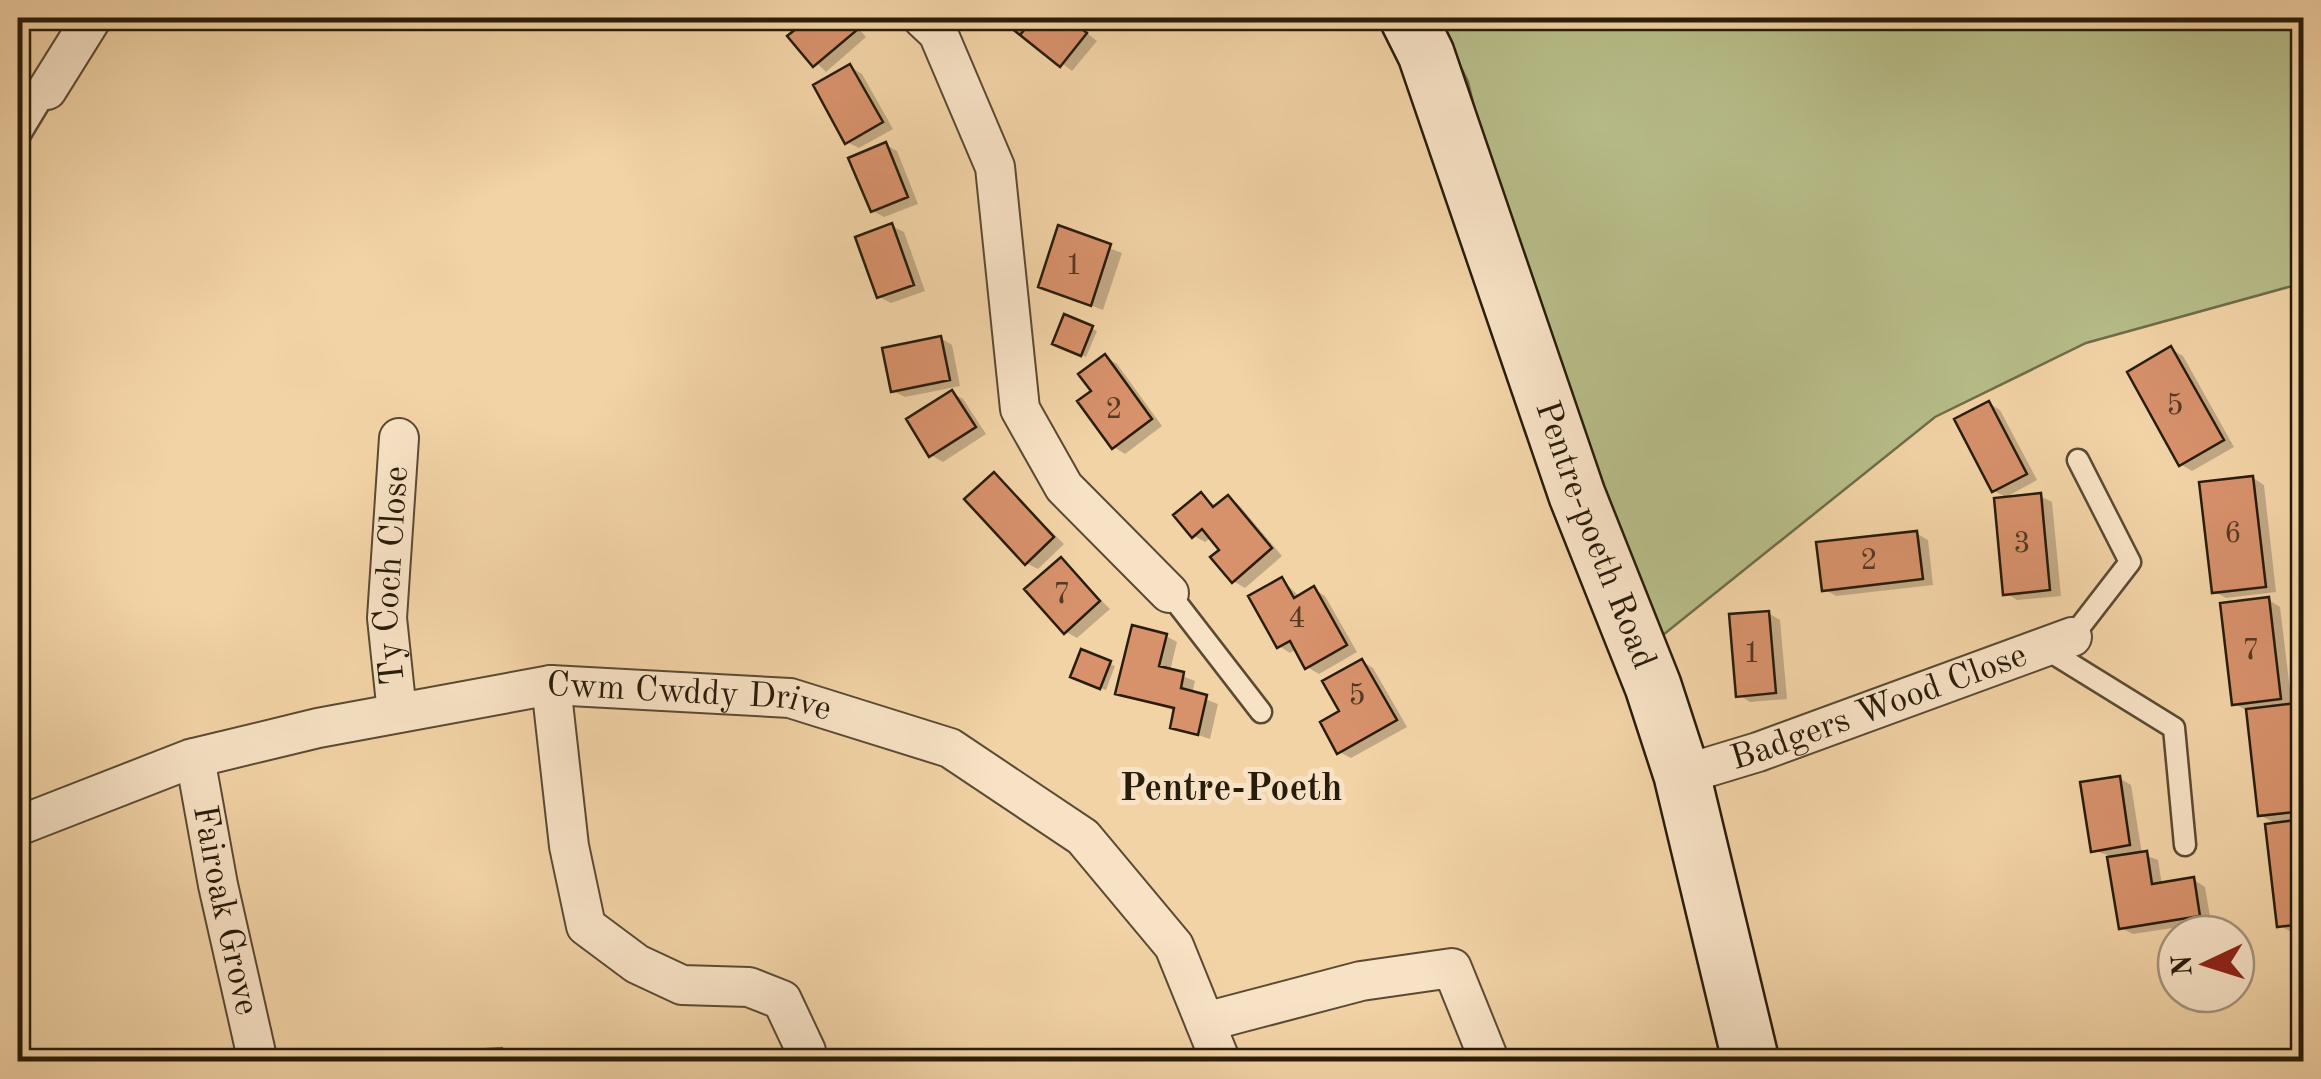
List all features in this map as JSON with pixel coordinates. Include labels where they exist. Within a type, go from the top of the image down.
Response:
[{"type":"street","points":[[47,90],[92,18]]},
{"type":"street","points":[[922,18],[938,33],[995,166],[1020,409],[1064,487],[1169,593]]},
{"type":"street","name":"Pentre-poeth Road","points":[[1408,18],[1426,54],[1577,496],[1653,686],[1682,775],[1751,1062]]},
{"type":"street","name":"Ty Coch Close","points":[[397,713],[387,618],[400,438]]},
{"type":"street","name":"Badgers Wood Close","points":[[1682,775],[1758,752],[2057,642]]},
{"type":"street","points":[[551,685],[569,846],[586,926],[637,964],[682,986],[749,987],[782,1000],[806,1052]]},
{"type":"street","name":"Cwm Cwddy Drive","points":[[18,826],[195,758],[397,713],[551,685],[790,698],[950,748],[1083,837],[1174,946],[1221,1062]]},
{"type":"street","name":"Fairoak Grove","points":[[195,758],[218,885],[258,1062]]},
{"type":"street","points":[[1205,1022],[1360,981],[1452,968],[1490,1062]]},
{"type":"lane","points":[[18,138],[47,90]]},
{"type":"lane","points":[[2078,460],[2130,562],[2057,642],[2174,728],[2185,845]]},
{"type":"lane","points":[[1169,593],[1261,712]]},
{"type":"green space","points":[[1437,18],[2303,18],[2303,283],[2086,343],[1935,417],[1658,639],[1489,169],[1468,82]]},
{"type":"green space","points":[[502,1048],[506,1061],[448,1061],[445,1052]]},
{"type":"building","points":[[810,18],[846,18],[857,30],[813,67],[787,36]]},
{"type":"building","points":[[998,18],[1034,18],[1020,35]]},
{"type":"building","points":[[1034,18],[1068,18],[1087,33],[1060,67],[1020,35]]},
{"type":"building","points":[[850,64],[883,122],[845,144],[813,85]]},
{"type":"building","points":[[886,142],[908,197],[871,212],[848,158]]},
{"type":"building","points":[[892,223],[914,285],[877,298],[855,237]]},
{"type":"building","points":[[1058,225],[1111,244],[1091,306],[1038,287]]},
{"type":"building","points":[[1064,314],[1093,326],[1081,356],[1052,344]]},
{"type":"building","points":[[941,336],[950,380],[891,392],[882,348]]},
{"type":"building","points":[[2171,346],[2224,440],[2179,466],[2127,372]]},
{"type":"building","points":[[1105,354],[1152,419],[1112,449],[1077,401],[1091,391],[1078,374]]},
{"type":"building","points":[[952,390],[976,427],[929,457],[906,419]]},
{"type":"building","points":[[1989,401],[2027,474],[1992,492],[1954,419]]},
{"type":"building","points":[[994,472],[1054,537],[1025,565],[964,499]]},
{"type":"building","points":[[2253,476],[2266,587],[2212,593],[2199,482]]},
{"type":"building","points":[[1201,492],[1213,507],[1228,495],[1272,548],[1232,583],[1210,557],[1219,550],[1202,529],[1192,538],[1173,515]]},
{"type":"building","points":[[2041,493],[2050,590],[2003,595],[1994,498]]},
{"type":"building","points":[[1917,531],[1923,579],[1822,591],[1816,542]]},
{"type":"building","points":[[1061,557],[1100,601],[1064,634],[1024,589]]},
{"type":"building","points":[[1282,577],[1294,598],[1314,586],[1347,645],[1305,669],[1290,641],[1277,648],[1248,596]]},
{"type":"building","points":[[2269,597],[2281,699],[2232,705],[2220,603]]},
{"type":"building","points":[[1769,611],[1776,693],[1736,697],[1729,614]]},
{"type":"building","points":[[1132,625],[1167,634],[1159,666],[1184,672],[1181,688],[1207,695],[1198,735],[1170,728],[1174,708],[1115,694]]},
{"type":"building","points":[[1081,649],[1111,661],[1100,689],[1070,677]]},
{"type":"building","points":[[1362,659],[1397,720],[1337,754],[1320,722],[1339,711],[1322,681]]},
{"type":"building","points":[[2297,703],[2304,811],[2258,816],[2246,709]]},
{"type":"building","points":[[2120,776],[2130,845],[2091,852],[2080,782]]},
{"type":"building","points":[[2304,819],[2304,924],[2277,927],[2265,824]]},
{"type":"building","points":[[2147,851],[2152,884],[2194,877],[2200,914],[2156,914],[2156,923],[2119,929],[2107,857]]},
{"type":"district","name":"Pentre-Poeth","points":[[1231,790]]}]
